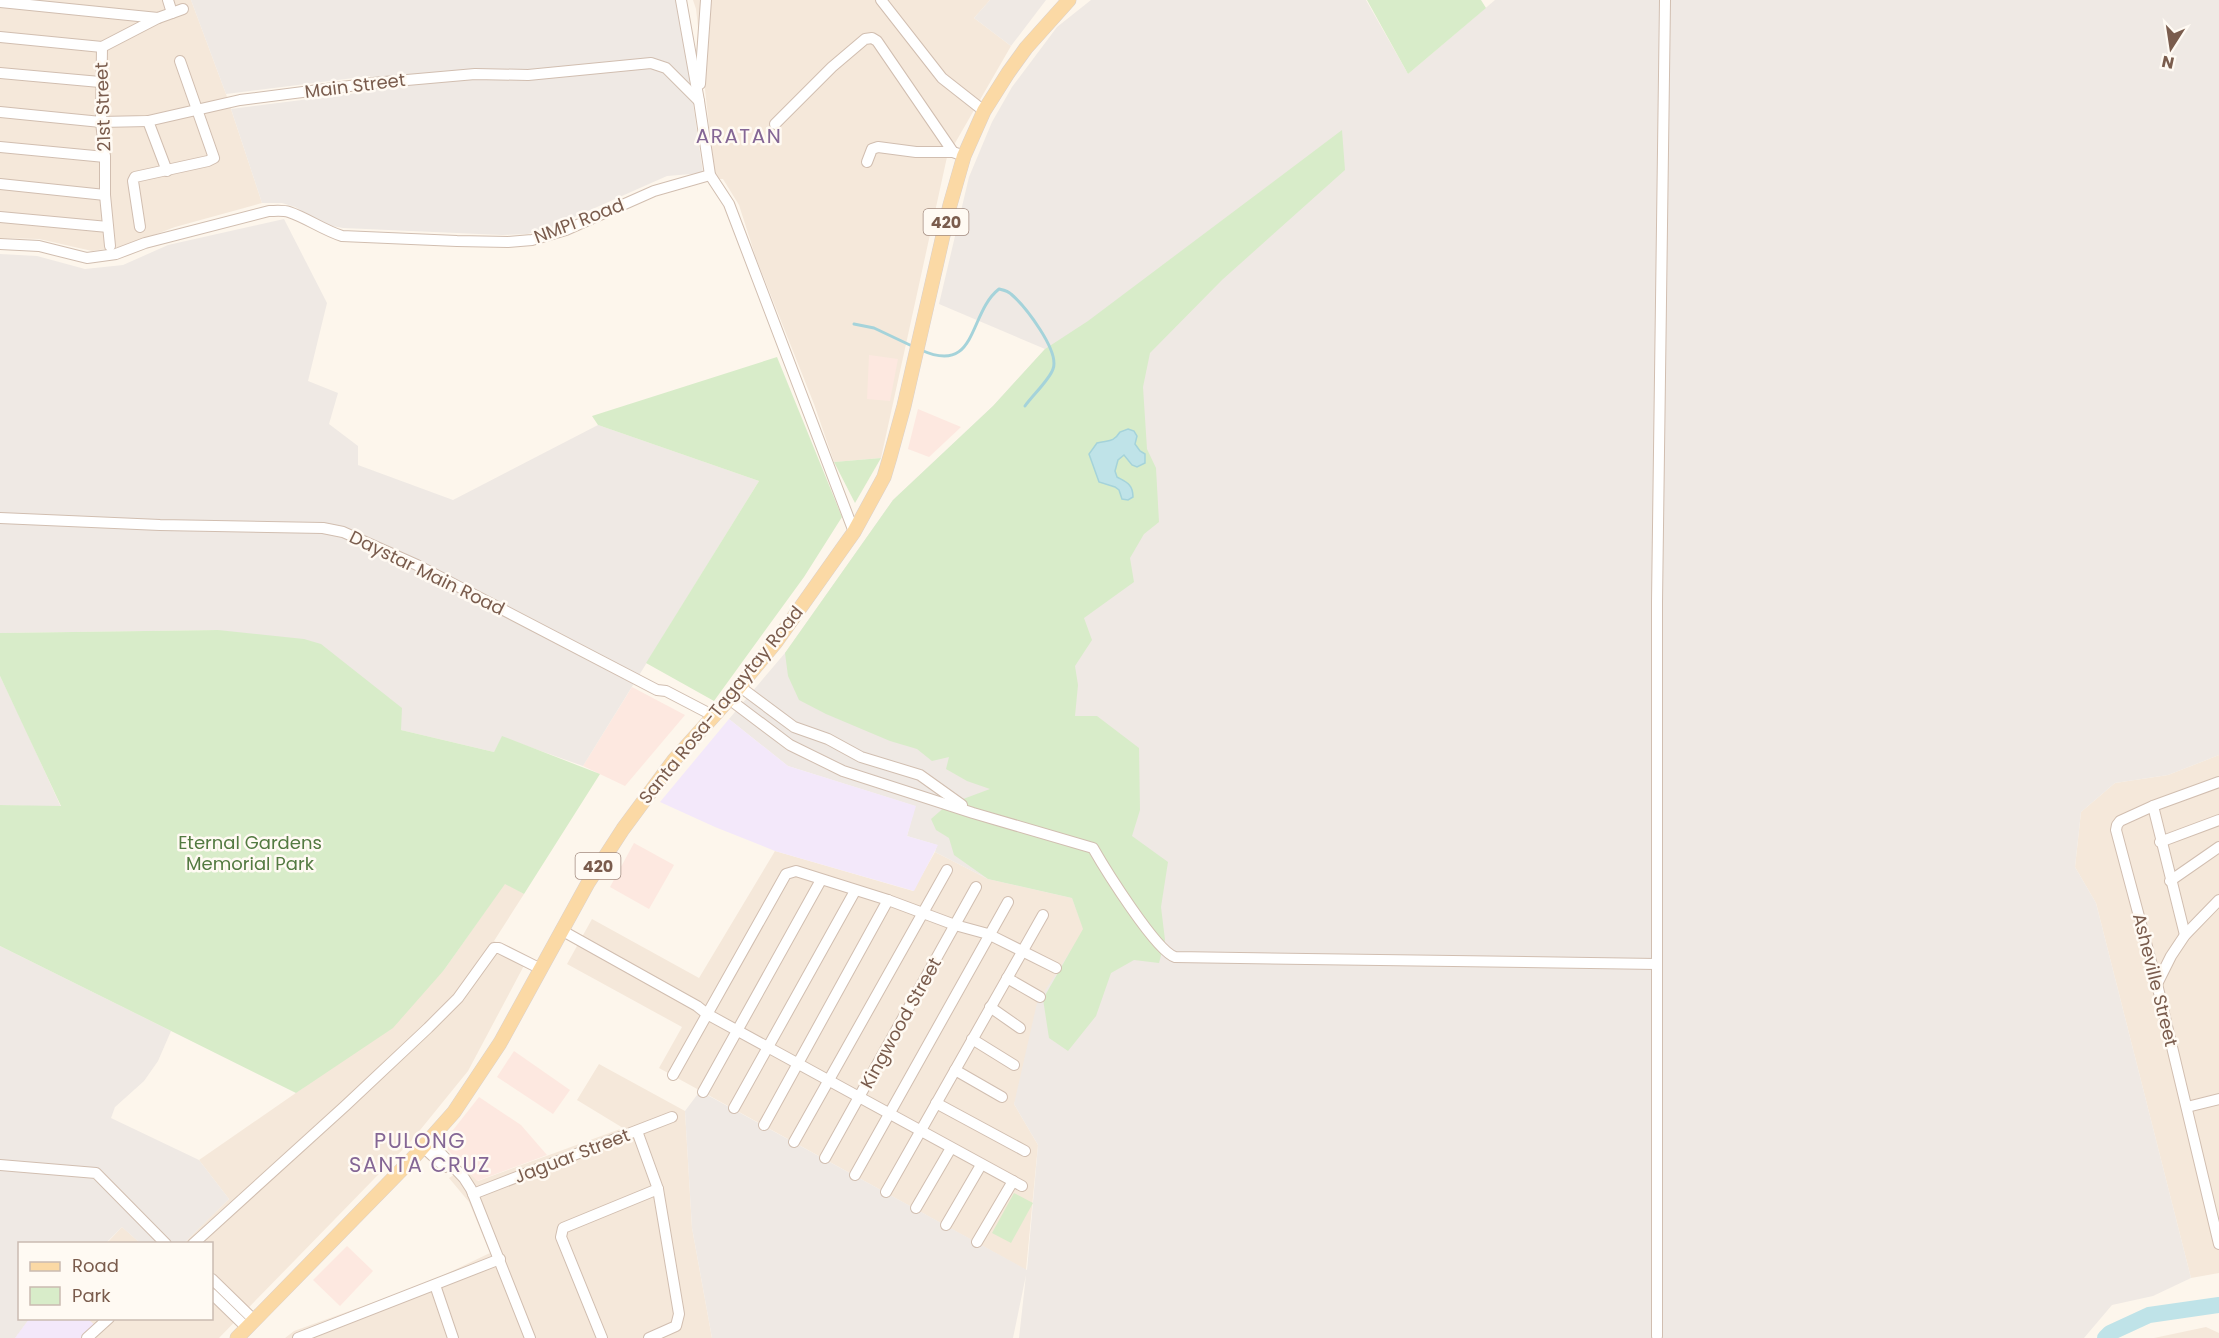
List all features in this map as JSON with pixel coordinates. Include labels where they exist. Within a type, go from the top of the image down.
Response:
[{"type":"main road","name":"Santa Rosa-Tagaytay Road","points":[[246,1329],[454,1112],[482,1073],[588,883],[635,812],[674,760],[729,699],[789,624],[854,532],[884,477],[903,412],[950,205],[958,154],[1026,48],[1069,0]]},
{"type":"street","name":"21st Street","points":[[110,246],[101,122],[102,47],[158,18],[178,11],[168,0]]},
{"type":"street","points":[[681,0],[710,175],[729,204],[854,532]]},
{"type":"street","points":[[699,101],[706,0]]},
{"type":"street","points":[[881,0],[942,78],[984,111]]},
{"type":"street","points":[[1657,1336],[1657,602],[1665,0]]},
{"type":"street","points":[[0,2],[158,18]]},
{"type":"street","points":[[0,37],[102,47]]},
{"type":"street","points":[[775,124],[832,68],[865,39],[872,38],[877,41],[958,154]]},
{"type":"street","points":[[140,227],[134,179],[137,176],[167,171],[214,158],[180,61]]},
{"type":"street","name":"Main Street","points":[[0,112],[101,122],[148,121],[240,100],[373,83],[475,74],[528,75],[651,63],[666,68],[699,101]]},
{"type":"street","points":[[0,73],[100,82]]},
{"type":"street","points":[[148,121],[167,171]]},
{"type":"street","points":[[0,147],[105,157]]},
{"type":"street","points":[[867,162],[872,149],[878,147],[924,153],[958,154]]},
{"type":"street","name":"NMPI Road","points":[[0,244],[39,246],[87,258],[101,257],[145,243],[279,211],[288,212],[328,232],[342,236],[520,242],[552,235],[654,191],[710,175]]},
{"type":"street","points":[[0,184],[105,195]]},
{"type":"street","points":[[0,217],[108,227]]},
{"type":"street","name":"Daystar Main Road","points":[[0,518],[159,525],[323,528],[344,532],[417,565],[657,690],[664,697],[712,718]]},
{"type":"street","points":[[739,686],[794,727],[828,739],[861,757],[920,775],[972,813]]},
{"type":"street","points":[[729,699],[790,745],[843,771],[972,813],[1093,848],[1117,889],[1170,956],[1657,964]]},
{"type":"street","name":"Asheville Street","points":[[2219,782],[2153,806],[2116,825],[2157,984],[2219,1244]]},
{"type":"street","points":[[2153,806],[2160,842],[2185,935]]},
{"type":"street","points":[[2160,842],[2219,820]]},
{"type":"street","points":[[2170,881],[2219,847]]},
{"type":"street","points":[[795,1142],[947,870]]},
{"type":"street","points":[[673,1075],[786,874],[796,871],[988,934],[1056,968]]},
{"type":"street","points":[[703,1092],[821,880]]},
{"type":"street","name":"Kingwood Street","points":[[825,1158],[976,888]]},
{"type":"street","points":[[734,1108],[855,891]]},
{"type":"street","points":[[764,1125],[888,900]]},
{"type":"street","points":[[2157,984],[2185,935],[2219,900]]},
{"type":"street","points":[[855,1175],[988,934],[1008,902]]},
{"type":"street","points":[[886,1192],[1021,950],[1043,915]]},
{"type":"street","points":[[561,930],[697,1006],[707,1014],[1018,1184],[977,1242]]},
{"type":"street","points":[[195,1242],[443,1013],[458,998],[494,948],[499,948],[541,969]]},
{"type":"street","points":[[1007,978],[1040,996]]},
{"type":"street","points":[[990,1007],[1020,1028]]},
{"type":"street","points":[[972,1039],[1014,1065]]},
{"type":"street","points":[[955,1070],[1002,1097]]},
{"type":"street","points":[[2187,1107],[2219,1099]]},
{"type":"street","points":[[936,1103],[1025,1151]]},
{"type":"street","name":"Jaguar Street","points":[[470,1190],[672,1117]]},
{"type":"street","points":[[637,1131],[658,1189],[679,1314],[676,1326],[649,1338]]},
{"type":"street","points":[[425,1144],[470,1190],[500,1259],[530,1338]]},
{"type":"street","points":[[916,1208],[951,1148]]},
{"type":"street","points":[[0,1165],[96,1173],[164,1242]]},
{"type":"street","points":[[946,1225],[981,1165]]},
{"type":"street","points":[[602,1338],[561,1237],[562,1228],[658,1189]]},
{"type":"street","points":[[298,1338],[500,1259]]},
{"type":"street","points":[[213,1281],[246,1329]]},
{"type":"street","points":[[435,1285],[453,1338]]},
{"type":"street","points":[[213,1295],[246,1329]]},
{"type":"street","points":[[87,1338],[107,1320]]},
{"type":"shaded area","points":[[0,0],[191,0],[226,94],[262,203],[175,227],[125,246],[92,251],[39,239],[0,238]]},
{"type":"shaded area","points":[[191,0],[676,0],[681,19],[703,173],[667,176],[545,230],[527,234],[502,235],[343,228],[327,225],[295,207],[282,203],[262,203],[231,109],[373,91],[370,76],[226,94]]},
{"type":"shaded area","points":[[693,0],[990,0],[974,18],[1011,46],[947,157],[881,458],[834,462],[814,404],[756,258],[739,205],[723,179],[715,179],[696,9]]},
{"type":"shaded area","points":[[990,0],[1046,0],[1011,46],[974,18]]},
{"type":"shaded area","points":[[1091,0],[1366,0],[1408,74],[1495,0],[2219,0],[2219,755],[2168,775],[2115,783],[2081,812],[2075,867],[2096,903],[2191,1278],[2153,1296],[2112,1305],[2084,1338],[1019,1338],[1026,1275],[1013,1338],[712,1338],[692,1228],[685,1111],[700,1091],[1027,1270],[1038,1145],[1014,1104],[1037,1003],[1084,930],[1072,898],[988,879],[935,852],[937,845],[907,836],[915,806],[788,766],[729,719],[785,653],[893,500],[993,406],[1045,349],[939,304],[969,177],[992,122],[1012,87],[1057,27]]},
{"type":"shaded area","points":[[284,219],[327,303],[308,381],[338,393],[329,424],[358,446],[358,465],[453,500],[598,425],[759,481],[583,766],[502,737],[494,752],[401,730],[218,630],[0,633],[0,254],[37,256],[85,269],[123,265],[168,245]]},
{"type":"shaded area","points":[[869,355],[898,359],[890,401],[867,399]]},
{"type":"shaded area","points":[[918,409],[961,427],[929,457],[908,449]]},
{"type":"shaded area","points":[[0,676],[23,724],[61,807],[0,805]]},
{"type":"shaded area","points":[[632,687],[685,715],[625,786],[583,766]]},
{"type":"shaded area","points":[[729,719],[788,766],[916,806],[907,836],[938,845],[914,891],[775,851],[660,802]]},
{"type":"shaded area","points":[[2219,755],[2219,1273],[2191,1278],[2096,903],[2075,867],[2081,812],[2115,783],[2168,775]]},
{"type":"shaded area","points":[[634,843],[674,865],[649,909],[610,887]]},
{"type":"shaded area","points":[[775,851],[913,891],[935,852],[988,879],[1072,898],[1084,930],[1014,1104],[1038,1145],[1026,1270],[659,1068],[682,1027],[567,964],[592,919],[699,978]]},
{"type":"shaded area","points":[[505,883],[524,894],[494,941],[528,958],[468,1071],[412,1140],[219,1338],[15,1338],[28,1320],[213,1320],[213,1242],[185,1242],[229,1199],[199,1160],[303,1088],[444,970]]},
{"type":"shaded area","points":[[0,946],[171,1031],[158,1061],[144,1081],[115,1107],[111,1118],[199,1160],[229,1199],[185,1242],[139,1242],[122,1227],[107,1242],[18,1242],[18,1320],[28,1320],[15,1338],[0,1338]]},
{"type":"shaded area","points":[[514,1051],[570,1090],[553,1114],[497,1077]]},
{"type":"shaded area","points":[[599,1064],[685,1111],[692,1228],[712,1338],[285,1338],[294,1331],[427,1283],[490,1253],[469,1202],[449,1178],[465,1168],[478,1181],[623,1128],[577,1100]]},
{"type":"shaded area","points":[[479,1097],[521,1125],[547,1155],[477,1181],[442,1144]]},
{"type":"shaded area","points":[[122,1227],[139,1242],[108,1242]]},
{"type":"shaded area","points":[[347,1246],[373,1271],[340,1306],[313,1280]]},
{"type":"shaded area","points":[[28,1320],[89,1320],[97,1327],[83,1338],[15,1338]]},
{"type":"shaded area","points":[[2206,1327],[2219,1333],[2219,1338],[2154,1338]]},
{"type":"green space","points":[[1367,0],[1481,0],[1486,8],[1408,74]]},
{"type":"green space","points":[[1342,130],[1345,170],[1222,280],[1150,353],[1143,387],[1147,449],[1156,468],[1159,522],[1144,534],[1130,558],[1134,582],[1084,618],[1092,640],[1075,666],[1078,685],[1075,716],[1097,716],[1139,748],[1140,810],[1132,836],[1168,862],[1161,907],[1165,940],[1159,963],[1134,960],[1111,973],[1096,1016],[1068,1051],[1049,1038],[1043,999],[1083,929],[1072,898],[988,879],[954,855],[949,838],[936,830],[931,819],[947,805],[990,789],[967,781],[946,769],[949,757],[932,761],[917,749],[890,741],[799,700],[788,676],[785,653],[893,500],[993,406],[1045,349],[1088,321]]},
{"type":"green space","points":[[777,357],[842,517],[804,577],[714,701],[646,663],[759,481],[598,425],[592,416]]},
{"type":"green space","points":[[881,458],[855,503],[834,462]]},
{"type":"green space","name":"Eternal Gardens Memorial Park","points":[[218,630],[304,639],[321,644],[402,708],[401,730],[494,752],[502,736],[600,774],[524,894],[505,884],[444,970],[393,1028],[296,1093],[0,946],[0,805],[61,806],[0,676],[0,633]]},
{"type":"green space","points":[[1014,1193],[1033,1203],[1011,1243],[992,1233]]},
{"type":"water","points":[[1128,429],[1134,431],[1137,436],[1135,444],[1145,454],[1145,463],[1137,467],[1132,465],[1124,455],[1118,460],[1115,471],[1117,477],[1128,484],[1133,493],[1133,497],[1128,500],[1122,499],[1119,490],[1115,487],[1099,482],[1089,454],[1097,443],[1113,440],[1120,432]]},
{"type":"waterway","points":[[921,350],[939,356],[953,355],[963,348],[970,338],[989,300],[999,289],[1008,292],[1040,329],[1054,361],[1048,378],[1025,406]]},
{"type":"waterway","points":[[854,324],[874,328],[912,346]]},
{"type":"waterway","points":[[2105,1338],[2110,1333],[2149,1315],[2219,1305]]},
{"type":"district","name":"ARATAN","points":[[739,136]]},
{"type":"district","name":"PULONG SANTA CRUZ","points":[[420,1153]]}]
